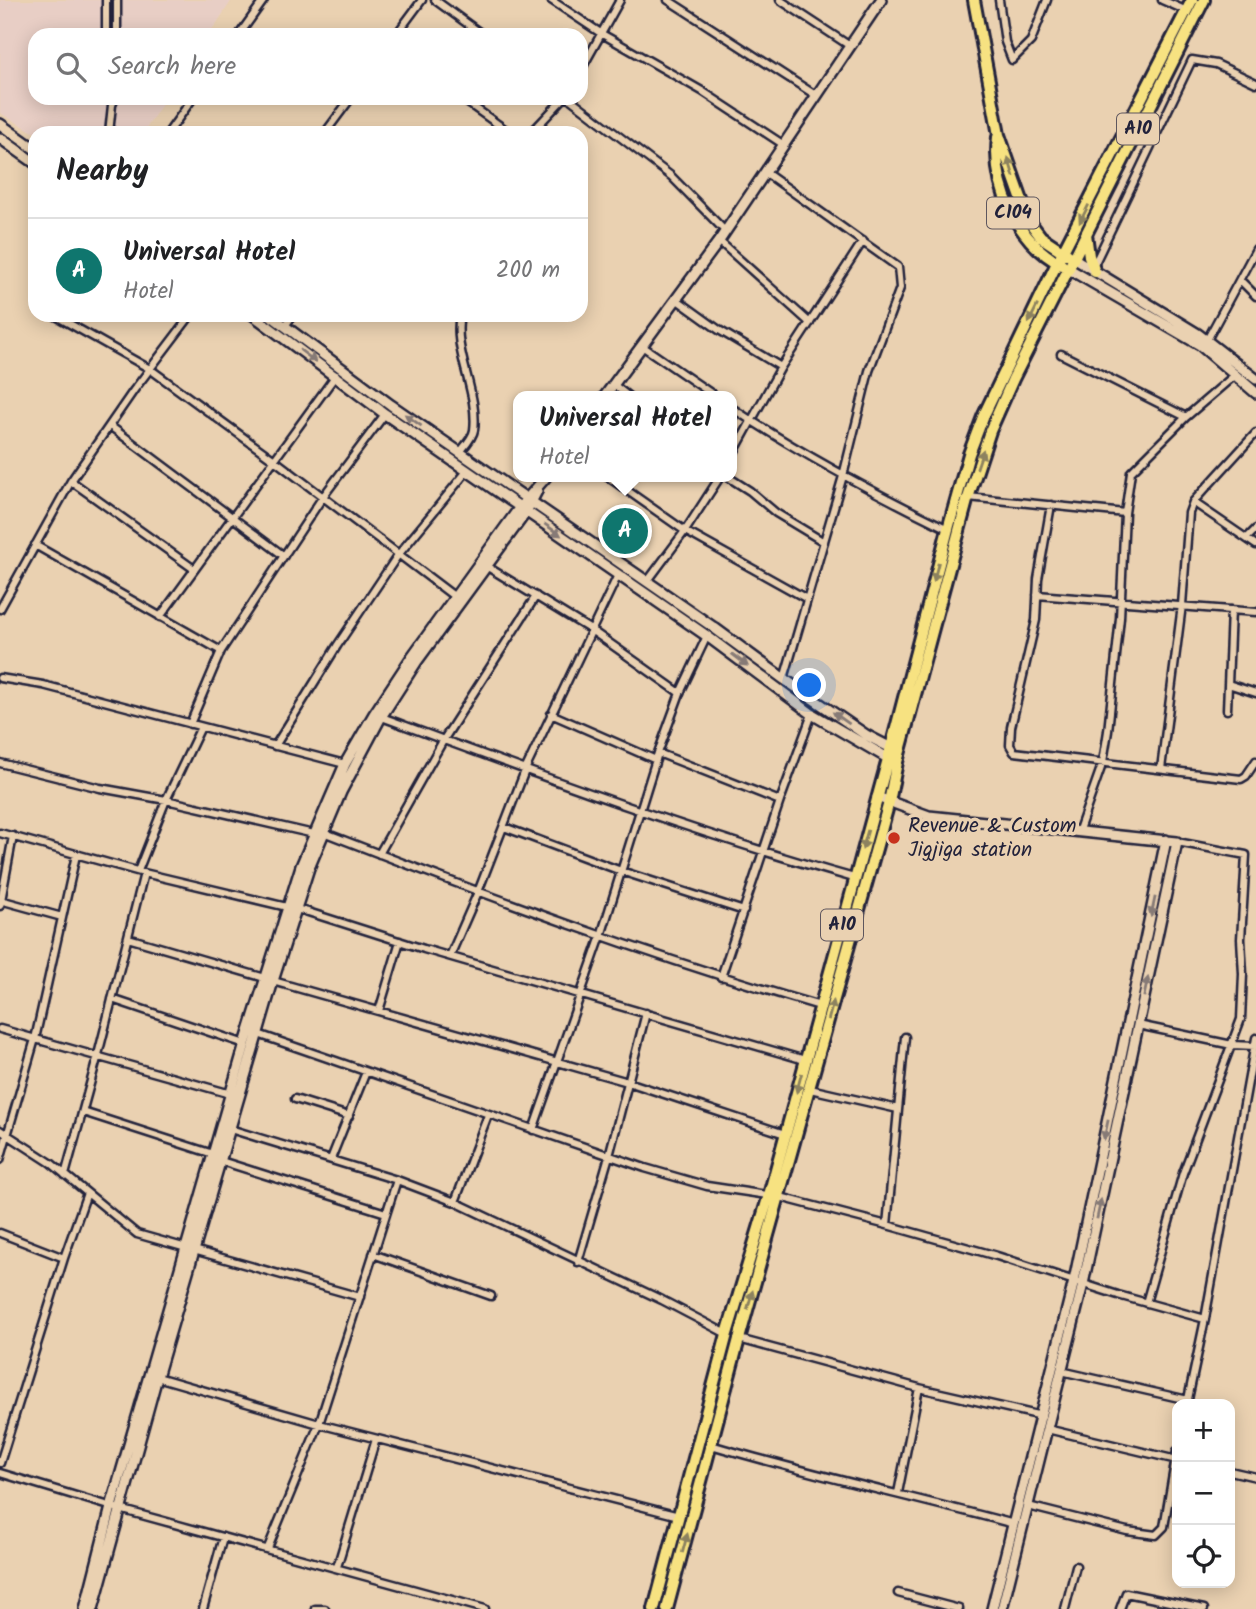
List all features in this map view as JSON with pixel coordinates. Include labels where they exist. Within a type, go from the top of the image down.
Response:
[{"type":"highway","name":"C104","points":[[974,0],[999,135],[996,157],[1000,184],[1021,230],[1038,249],[1072,264]]},
{"type":"highway","name":"A10","points":[[654,1609],[727,1334],[810,1089],[889,802],[894,755],[948,529],[969,454],[983,417],[1060,258],[1192,0]]},
{"type":"highway","name":"A10","points":[[667,1609],[775,1196],[785,1134],[854,878],[877,797],[894,755],[985,444],[1013,380],[1204,0]]},
{"type":"highway","points":[[1086,234],[1094,269]]},
{"type":"main road","points":[[609,391],[719,241],[880,1]]},
{"type":"main road","points":[[0,124],[28,144]]},
{"type":"main road","points":[[0,138],[28,158]]},
{"type":"main road","points":[[1072,264],[1094,269],[1207,340],[1256,379]]},
{"type":"main road","points":[[1072,264],[1199,345],[1256,393]]},
{"type":"main road","points":[[262,322],[385,414],[468,470],[647,582],[894,755]]},
{"type":"main road","points":[[280,322],[459,453],[618,575],[707,636],[812,714],[894,755]]},
{"type":"main road","points":[[85,1609],[191,1250],[245,1044],[269,980],[290,909],[345,764],[542,482]]},
{"type":"main road","points":[[319,833],[378,715],[411,658],[526,505]]},
{"type":"main road","points":[[877,797],[929,816],[1177,842],[1138,1026],[1078,1282],[992,1609]]},
{"type":"main road","points":[[1002,1609],[1062,1371],[1166,840]]},
{"type":"main road","points":[[217,1158],[230,1129],[258,1034],[269,980]]},
{"type":"main road","points":[[93,1609],[115,1508],[157,1377],[191,1250]]},
{"type":"street","points":[[106,0],[106,28]]},
{"type":"street","points":[[117,0],[117,28]]},
{"type":"street","points":[[244,28],[264,0]]},
{"type":"street","points":[[402,28],[422,0]]},
{"type":"street","points":[[435,0],[473,28]]},
{"type":"street","points":[[551,0],[602,34],[702,91],[784,145]]},
{"type":"street","points":[[588,58],[620,0]]},
{"type":"street","points":[[668,0],[817,96]]},
{"type":"street","points":[[780,0],[850,46]]},
{"type":"street","points":[[999,0],[1005,42],[1012,60],[1031,41],[1047,0]]},
{"type":"street","points":[[1162,0],[1186,11]]},
{"type":"street","points":[[1175,56],[1216,64],[1256,83]]},
{"type":"street","points":[[1094,269],[1192,60]]},
{"type":"street","points":[[110,126],[112,105]]},
{"type":"street","points":[[173,126],[188,105]]},
{"type":"street","points":[[330,126],[346,105]]},
{"type":"street","points":[[471,105],[500,126]]},
{"type":"street","points":[[538,126],[560,105]]},
{"type":"street","points":[[576,105],[670,176],[725,232]]},
{"type":"street","points":[[765,173],[898,267],[900,288],[869,371],[843,476],[784,679]]},
{"type":"street","points":[[719,241],[810,323]]},
{"type":"street","points":[[737,447],[781,367],[863,241]]},
{"type":"street","points":[[1207,340],[1256,249]]},
{"type":"street","points":[[1240,280],[1256,296]]},
{"type":"street","points":[[676,299],[719,330],[781,367]]},
{"type":"street","points":[[66,322],[150,369],[455,597]]},
{"type":"street","points":[[0,609],[71,481],[186,322]]},
{"type":"street","points":[[285,326],[288,322]]},
{"type":"street","points":[[459,322],[458,332],[471,395],[474,432],[459,453]]},
{"type":"street","points":[[642,346],[708,391]]},
{"type":"street","points":[[1061,354],[1186,417]]},
{"type":"street","points":[[160,617],[342,368]]},
{"type":"street","points":[[1079,830],[1103,762],[1108,731],[1121,600],[1125,513],[1131,472],[1186,417],[1236,374]]},
{"type":"street","points":[[614,385],[622,391]]},
{"type":"street","points":[[737,411],[787,445],[948,529]]},
{"type":"street","points":[[190,724],[221,651],[322,498],[385,414]]},
{"type":"street","points":[[110,426],[284,556]]},
{"type":"street","points":[[1161,769],[1182,605],[1189,513],[1194,502],[1256,433]]},
{"type":"street","points":[[275,746],[398,555],[468,470]]},
{"type":"street","points":[[71,481],[194,569]]},
{"type":"street","points":[[615,482],[685,531],[807,600]]},
{"type":"street","points":[[647,582],[717,482]]},
{"type":"street","points":[[736,482],[776,513],[824,542]]},
{"type":"street","points":[[968,497],[1125,513]]},
{"type":"street","points":[[1194,502],[1256,545]]},
{"type":"street","points":[[1051,505],[1041,552],[1037,620],[1011,727],[1010,745],[1014,752],[1241,779],[1256,761]]},
{"type":"street","points":[[1247,538],[1256,529]]},
{"type":"street","points":[[34,545],[221,651]]},
{"type":"street","points":[[486,566],[591,631],[680,693]]},
{"type":"street","points":[[450,956],[526,768],[618,575]]},
{"type":"street","points":[[1037,595],[1256,612]]},
{"type":"street","points":[[379,854],[444,739],[537,596]]},
{"type":"street","points":[[1227,710],[1231,610]]},
{"type":"street","points":[[533,1130],[601,936],[657,757],[680,693],[707,636]]},
{"type":"street","points":[[0,678],[43,685],[345,764]]},
{"type":"street","points":[[1228,684],[1256,693]]},
{"type":"street","points":[[551,713],[657,757],[780,801]]},
{"type":"street","points":[[722,977],[780,801],[812,714]]},
{"type":"street","points":[[378,715],[641,811],[764,852],[854,878]]},
{"type":"street","points":[[65,1175],[128,938],[141,872],[166,800],[201,727]]},
{"type":"street","points":[[0,763],[100,788],[319,833],[601,936],[722,977],[820,1006]]},
{"type":"street","points":[[504,827],[621,871],[744,911]]},
{"type":"street","points":[[0,833],[290,909],[805,1060]]},
{"type":"street","points":[[13,836],[0,903],[62,917]]},
{"type":"street","points":[[1177,842],[1256,856]]},
{"type":"street","points":[[0,1160],[4,1132],[35,1039],[76,855]]},
{"type":"street","points":[[1146,1303],[1183,1173],[1241,1019],[1244,974],[1241,928],[1246,855]]},
{"type":"street","points":[[128,938],[628,1082],[785,1134]]},
{"type":"street","points":[[379,1011],[400,941]]},
{"type":"street","points":[[112,999],[245,1044]]},
{"type":"street","points":[[578,1262],[610,1156],[646,1013]]},
{"type":"street","points":[[1138,1026],[1232,1045],[1255,1046]]},
{"type":"street","points":[[0,1029],[231,1094]]},
{"type":"street","points":[[258,1034],[488,1115],[707,1186],[775,1196],[887,1225],[1205,1319]]},
{"type":"street","points":[[887,1225],[905,1037]]},
{"type":"street","points":[[1189,1399],[1256,1038]]},
{"type":"street","points":[[331,1159],[366,1072]]},
{"type":"street","points":[[810,1089],[898,1109]]},
{"type":"street","points":[[295,1099],[349,1116]]},
{"type":"street","points":[[83,1112],[386,1213]]},
{"type":"street","points":[[455,1202],[488,1115]]},
{"type":"street","points":[[230,1129],[397,1180],[455,1202],[662,1300],[727,1334]]},
{"type":"street","points":[[4,1132],[65,1175],[137,1234],[360,1297]]},
{"type":"street","points":[[268,1548],[319,1424],[397,1180]]},
{"type":"street","points":[[0,1463],[87,1193]]},
{"type":"street","points":[[0,1233],[64,1258]]},
{"type":"street","points":[[373,1254],[491,1296]]},
{"type":"street","points":[[739,1339],[919,1388],[1042,1416]]},
{"type":"street","points":[[1062,1371],[1176,1399]]},
{"type":"street","points":[[157,1377],[319,1424],[679,1516]]},
{"type":"street","points":[[898,1493],[919,1388]]},
{"type":"street","points":[[1047,1429],[1172,1459]]},
{"type":"street","points":[[337,1567],[376,1439]]},
{"type":"street","points":[[711,1445],[769,1463],[1014,1524]]},
{"type":"street","points":[[1028,1506],[1156,1535],[1164,1527],[1176,1462]]},
{"type":"street","points":[[1235,1472],[1256,1477]]},
{"type":"street","points":[[0,1473],[115,1508],[485,1609]]},
{"type":"street","points":[[203,1609],[223,1537]]},
{"type":"street","points":[[1065,1609],[1076,1566]]},
{"type":"street","points":[[898,1593],[959,1609]]},
{"type":"street","points":[[1120,1609],[1126,1593],[1174,1606],[1204,1609]]},
{"type":"street","points":[[315,1609],[325,1609]]},
{"type":"shaded area","points":[[0,0],[232,0],[214,28],[28,28],[28,105],[161,105],[148,126],[28,126],[28,129],[0,113]]},
{"type":"place","name":"Universal Hotel","points":[[625,531]]},
{"type":"place","name":"Revenue & Custom Jigjiga station","points":[[894,838]]}]
